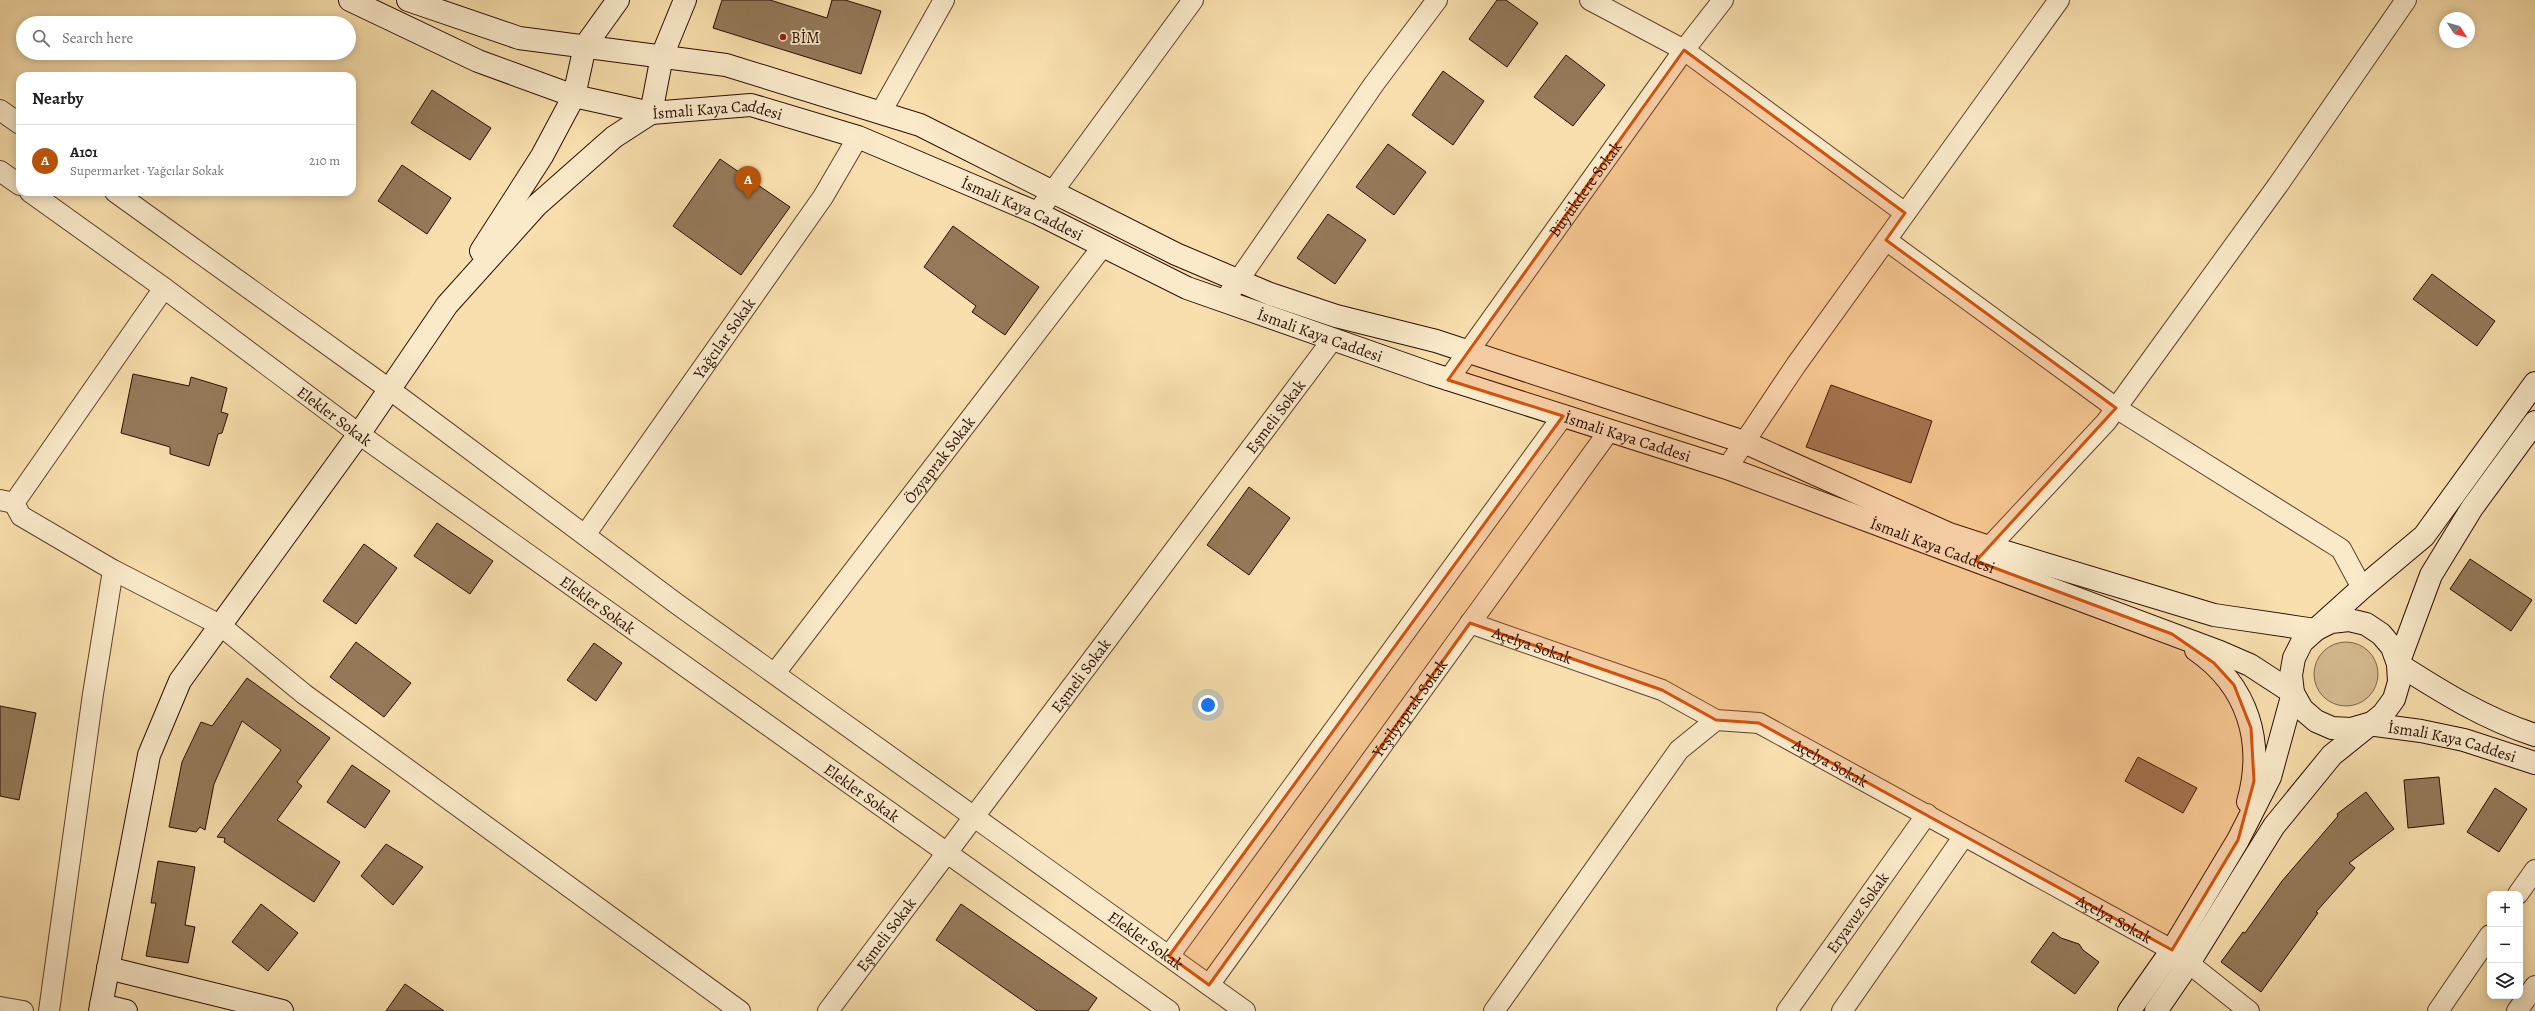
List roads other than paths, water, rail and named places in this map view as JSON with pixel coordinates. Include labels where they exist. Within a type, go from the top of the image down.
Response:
[{"type":"street","name":"İsmali Kaya Caddesi","points":[[350,0],[478,61],[574,96],[651,113],[751,105],[858,137],[1036,213],[1188,288],[1448,380],[1727,468],[1983,554],[2172,634],[2250,665],[2293,693]]},
{"type":"street","points":[[408,0],[519,38],[726,65],[920,125],[1176,254],[1238,281],[1336,316],[1436,341],[1744,442],[1949,534],[1983,554],[2214,615],[2315,630],[2331,622],[2349,620],[2366,624],[2381,634],[2392,647],[2398,664],[2399,682],[2394,699],[2383,714],[2368,724],[2332,756],[2274,826],[2180,957],[2129,1011]]},
{"type":"street","points":[[126,1011],[100,1008],[149,755],[180,681],[359,434],[447,305],[542,156],[574,96],[585,46],[618,0]]},
{"type":"street","points":[[447,305],[537,205],[614,137],[651,113],[662,56],[685,0]]},
{"type":"street","points":[[881,112],[944,0]]},
{"type":"street","points":[[1036,213],[1191,0]]},
{"type":"street","points":[[1224,301],[1374,84],[1437,0]]},
{"type":"street","points":[[1590,0],[1684,50],[1905,213]]},
{"type":"street","name":"Büyükdere Sokak","points":[[1448,380],[1684,50],[1723,0]]},
{"type":"street","points":[[1727,468],[1796,365],[2059,0]]},
{"type":"street","points":[[1983,554],[2106,422],[2289,169],[2406,0]]},
{"type":"street","points":[[0,110],[16,121]]},
{"type":"street","name":"Yağcılar Sokak","points":[[585,535],[823,197],[858,137]]},
{"type":"street","points":[[0,170],[16,182]]},
{"type":"street","name":"Elekler Sokak","points":[[36,196],[164,288],[359,434],[947,854],[1149,1005],[1169,1011]]},
{"type":"street","name":"Elekler Sokak","points":[[121,196],[389,389],[585,535],[775,673],[1245,1011]]},
{"type":"street","points":[[1886,240],[2116,408],[2341,549],[2362,588]]},
{"type":"street","name":"Özyaprak Sokak","points":[[775,673],[1103,246]]},
{"type":"street","points":[[164,288],[7,501],[21,516],[114,570],[220,625],[304,694],[740,1011]]},
{"type":"street","name":"Eşmeli Sokak","points":[[828,1011],[1333,340]]},
{"type":"street","points":[[2156,1011],[2180,957],[2270,777],[2293,693],[2291,675],[2294,658],[2302,642],[2362,588],[2424,536],[2535,384]]},
{"type":"street","points":[[1169,956],[1563,416]]},
{"type":"street","points":[[2398,664],[2431,575],[2472,508],[2535,422]]},
{"type":"street","name":"Yeşilyaprak Sokak","points":[[1209,985],[1609,431]]},
{"type":"street","points":[[49,1011],[93,694],[114,570]]},
{"type":"street","name":"Açelya Sokak","points":[[1470,622],[1662,690],[1716,720],[1759,723],[1926,814],[2180,957],[2249,1011]]},
{"type":"street","points":[[2172,634],[2214,663],[2234,685],[2242,700],[2252,728],[2254,781],[2238,840]]},
{"type":"street","points":[[2398,664],[2454,699],[2507,726],[2535,735]]},
{"type":"street","points":[[2293,693],[2302,709],[2316,721],[2332,728],[2351,729],[2368,724]]},
{"type":"street","points":[[1494,1011],[1679,750],[1716,720]]},
{"type":"street","name":"İsmali Kaya Caddesi","points":[[2368,724],[2464,740],[2535,763]]},
{"type":"street","name":"Eryavuz Sokak","points":[[1787,1011],[1926,814]]},
{"type":"street","points":[[1842,1011],[1964,836]]},
{"type":"street","points":[[2520,891],[2535,870]]},
{"type":"street","points":[[2438,1011],[2487,939]]},
{"type":"street","points":[[108,968],[282,1011]]},
{"type":"street","points":[[2517,1011],[2535,986]]},
{"type":"street","points":[[0,1007],[23,1011]]},
{"type":"place","name":"BİM","points":[[783,37]]},
{"type":"place","name":"A101","points":[[748,199]]}]
